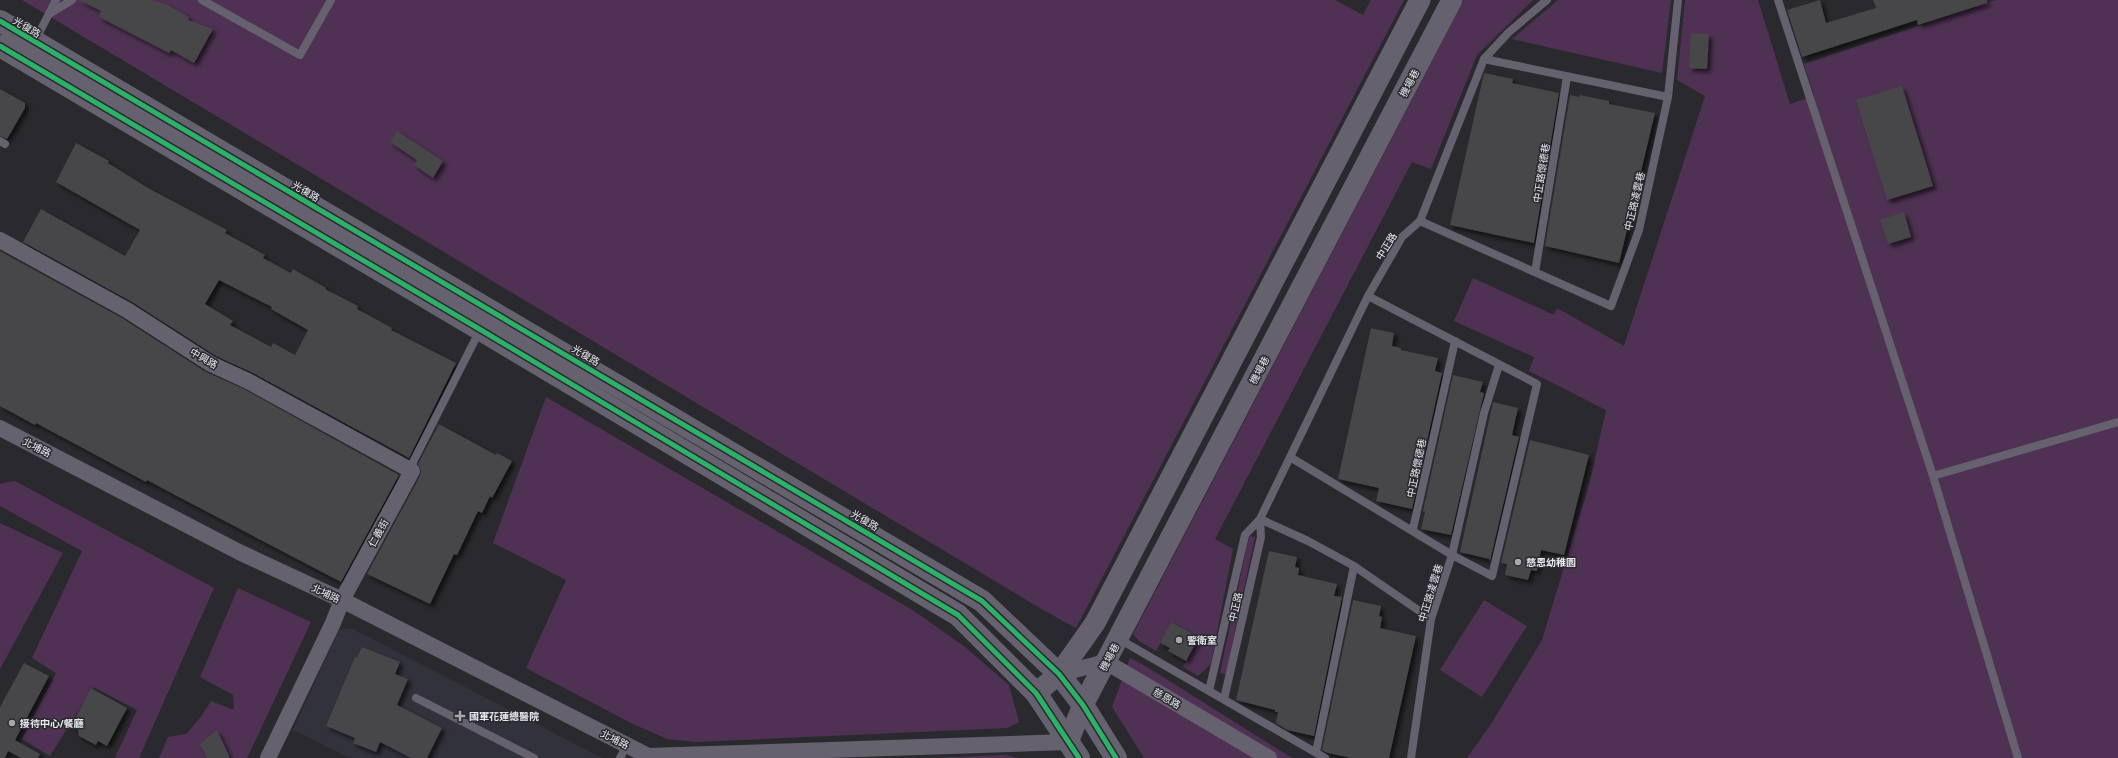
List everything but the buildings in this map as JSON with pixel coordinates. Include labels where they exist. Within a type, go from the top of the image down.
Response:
[{"type":"main road","name":"光復路","points":[[0,21],[29,51],[486,320],[982,601],[1059,674],[1083,705],[1116,758]]},
{"type":"main road","name":"光復路","points":[[0,46],[29,51]]},
{"type":"main road","name":"光復路","points":[[486,320],[958,615],[1036,693],[1074,750]]},
{"type":"street","points":[[1036,693],[1059,674],[1095,623],[1420,0]]},
{"type":"street","name":"機場巷","points":[[1074,750],[1083,705],[1165,552],[1452,0]]},
{"type":"street","name":"中興路","points":[[0,240],[127,310],[211,364],[248,381],[412,471]]},
{"type":"street","name":"北埔路","points":[[0,428],[238,552],[342,600],[623,751],[650,757]]},
{"type":"street","name":"仁義街","points":[[268,758],[342,600],[412,471]]},
{"type":"street","points":[[1139,539],[1165,552]]},
{"type":"street","points":[[1059,674],[1106,662]]},
{"type":"street","name":"慈恩路","points":[[1106,662],[1269,758]]},
{"type":"street","points":[[650,757],[1074,750]]},
{"type":"lane","points":[[29,51],[56,0]]},
{"type":"lane","points":[[49,14],[72,0]]},
{"type":"lane","points":[[202,0],[300,55],[331,0]]},
{"type":"lane","name":"中正路","points":[[1209,691],[1245,535],[1260,519],[1368,296],[1402,237],[1420,221],[1484,59],[1509,32],[1548,0]]},
{"type":"lane","name":"中正路凌雲巷","points":[[1535,272],[1611,306],[1639,230],[1668,97],[1678,0]]},
{"type":"lane","points":[[1778,0],[1933,476],[2018,758]]},
{"type":"lane","points":[[1484,59],[1668,97]]},
{"type":"lane","name":"中正路懷德巷","points":[[1535,272],[1567,77]]},
{"type":"lane","points":[[1420,221],[1535,272]]},
{"type":"lane","points":[[1290,457],[1413,530],[1452,555],[1484,413],[1499,365],[1368,296]]},
{"type":"lane","name":"仁義街","points":[[412,471],[413,462],[486,320]]},
{"type":"lane","name":"中正路懷德巷","points":[[1413,530],[1455,341]]},
{"type":"lane","name":"中正路凌雲巷","points":[[1411,758],[1431,618],[1452,555],[1492,576],[1537,384],[1499,365]]},
{"type":"lane","points":[[1933,476],[2118,422]]},
{"type":"lane","points":[[1260,519],[1308,541],[1354,566],[1431,618]]},
{"type":"lane","name":"中正路","points":[[1224,699],[1261,537],[1260,519]]},
{"type":"lane","points":[[1316,752],[1354,566]]},
{"type":"lane","points":[[1119,639],[1325,758]]},
{"type":"lane","points":[[416,698],[534,758]]},
{"type":"shaded area","points":[[22,0],[1335,0],[1363,15],[1371,0],[1404,0],[1076,628],[1045,611]]},
{"type":"shaded area","points":[[1464,0],[1533,0],[1477,55],[1431,169],[1412,162],[1215,539],[1233,549],[1211,664],[1198,676],[1183,667],[1199,637],[1171,622],[1156,651],[1139,641],[1133,634]]},
{"type":"shaded area","points":[[1558,0],[1671,0],[1662,73],[1512,39]]},
{"type":"shaded area","points":[[1685,0],[1758,0],[1790,104],[1814,96],[1804,64],[1996,0],[2118,0],[2118,758],[1467,758],[1491,724],[1542,640],[1590,481],[1606,410],[1529,371],[1534,357],[1454,321],[1473,278],[1554,315],[1557,308],[1624,346],[1705,96],[1677,80]]},
{"type":"shaded area","points":[[546,397],[914,611],[965,647],[1009,685],[1019,722],[1007,728],[696,742],[667,739],[633,724],[526,668],[566,580],[493,543]]},
{"type":"shaded area","points":[[15,481],[214,588],[139,758],[115,758],[137,710],[93,687],[50,756],[22,739],[56,673],[32,658],[82,551],[0,506],[0,484]]},
{"type":"shaded area","points":[[0,523],[63,553],[0,669]]},
{"type":"shaded area","points":[[1249,536],[1255,537],[1226,674],[1220,673]]},
{"type":"shaded area","points":[[238,588],[311,622],[247,758],[159,758],[168,737],[186,734],[200,718],[211,701],[234,710],[233,695],[200,677]]},
{"type":"shaded area","points":[[1484,600],[1527,626],[1482,697],[1440,670]]},
{"type":"shaded area","points":[[351,628],[602,758],[350,758],[293,730],[339,630]]},
{"type":"shaded area","points":[[1130,658],[1147,667],[1292,758],[1144,758],[1112,707]]},
{"type":"shaded area","points":[[1005,755],[1018,758],[931,758]]},
{"type":"cycle path","points":[[0,21],[982,601],[1059,674],[1083,705],[1116,758]]},
{"type":"cycle path","points":[[0,46],[481,330],[958,615],[1036,693],[1079,758]]},
{"type":"place","name":"慈恩幼稚園","points":[[1518,562]]},
{"type":"place","name":"警衛室","points":[[1179,640]]},
{"type":"place","name":"國軍花蓮總醫院","points":[[460,716]]},
{"type":"place","name":"接待中心/餐廳","points":[[12,723]]}]
